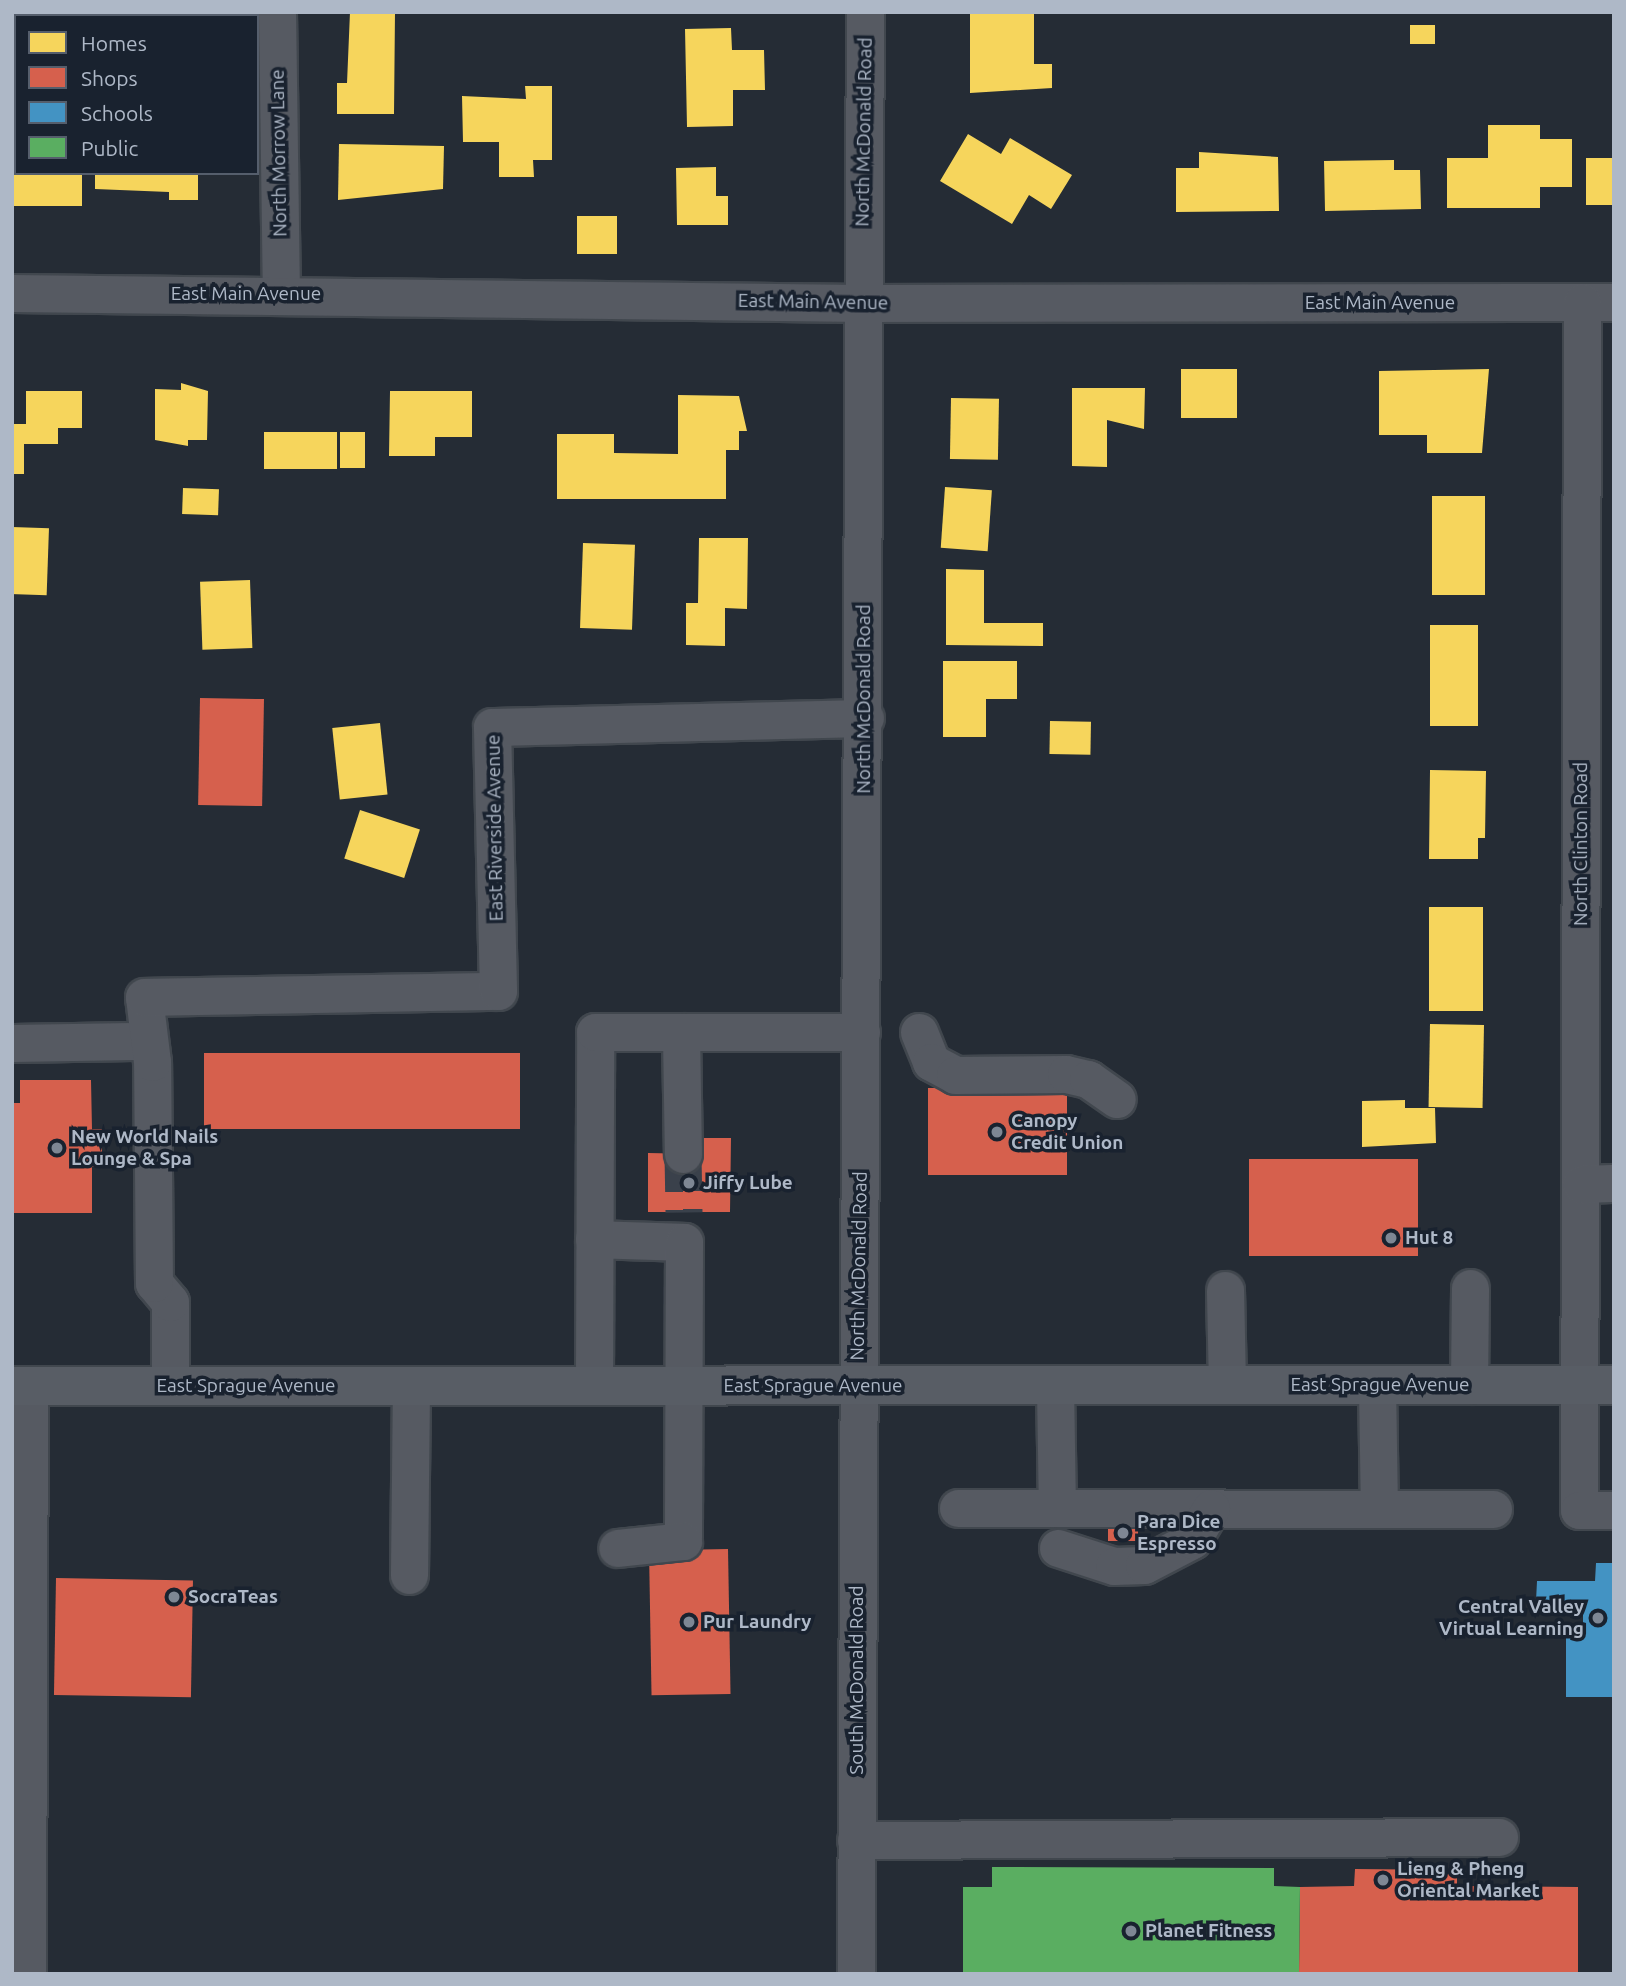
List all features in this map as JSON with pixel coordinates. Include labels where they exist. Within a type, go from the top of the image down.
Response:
[{"type":"main road","name":"East Sprague Avenue","points":[[21,1386],[1597,1385]]},
{"type":"street","name":"North Morrow Lane","points":[[277,12],[281,293]]},
{"type":"street","name":"North McDonald Road","points":[[857,1386],[865,718],[862,303],[865,12]]},
{"type":"street","name":"East Main Avenue","points":[[12,293],[281,293],[862,303],[1598,302]]},
{"type":"street","name":"North Clinton Road","points":[[1598,302],[1597,1385],[1579,1510],[1614,1510]]},
{"type":"street","name":"East Riverside Avenue","points":[[145,1041],[144,997],[498,991],[492,727],[865,718]]},
{"type":"street","points":[[594,1386],[595,1032],[861,1031]]},
{"type":"street","points":[[919,1031],[932,1062],[955,1075],[1066,1074],[1087,1079],[1117,1099]]},
{"type":"street","points":[[681,1032],[683,1154]]},
{"type":"street","points":[[12,1043],[145,1041],[152,1062],[154,1283],[170,1302],[170,1386]]},
{"type":"street","points":[[594,1239],[684,1227],[687,1386],[683,1541],[617,1548]]},
{"type":"street","points":[[1469,1385],[1470,1288]]},
{"type":"street","points":[[1224,1290],[1227,1385]]},
{"type":"street","points":[[1055,1385],[1057,1508]]},
{"type":"street","points":[[1377,1385],[1378,1508]]},
{"type":"street","points":[[21,1386],[20,1763],[27,1974]]},
{"type":"street","points":[[409,1575],[411,1386]]},
{"type":"street","name":"South McDonald Road","points":[[856,1974],[857,1386]]},
{"type":"street","points":[[958,1508],[1493,1509]]},
{"type":"street","points":[[1058,1548],[1114,1566],[1154,1563],[1192,1540],[1211,1508]]},
{"type":"street","points":[[856,1840],[1499,1837]]},
{"type":"building: Homes","points":[[151,12],[194,12],[194,14]]},
{"type":"building: Homes","points":[[350,12],[395,12],[394,114],[337,114],[337,83],[347,83]]},
{"type":"building: Homes","points":[[970,12],[1034,12],[1034,64],[1052,64],[1052,88],[970,93]]},
{"type":"building: Homes","points":[[12,17],[14,17],[14,112]]},
{"type":"building: Homes","points":[[1410,25],[1435,25],[1435,44],[1410,44]]},
{"type":"building: Homes","points":[[731,28],[732,50],[764,50],[765,90],[733,90],[733,126],[687,127],[685,29]]},
{"type":"building: Homes","points":[[525,86],[552,86],[552,160],[533,160],[534,177],[499,177],[499,142],[463,142],[462,96],[526,99]]},
{"type":"building: Homes","points":[[1488,125],[1540,125],[1540,139],[1572,139],[1572,187],[1540,187],[1540,208],[1447,208],[1447,158],[1488,158]]},
{"type":"building: Homes","points":[[968,134],[1001,154],[1010,138],[1072,175],[1051,209],[1029,195],[1012,224],[940,181]]},
{"type":"building: Homes","points":[[12,144],[14,175],[82,175],[82,206],[12,206]]},
{"type":"building: Homes","points":[[339,144],[444,146],[443,189],[338,200]]},
{"type":"building: Homes","points":[[1199,152],[1278,157],[1279,211],[1176,212],[1176,168],[1199,168]]},
{"type":"building: Homes","points":[[1586,158],[1614,158],[1614,205],[1586,205]]},
{"type":"building: Homes","points":[[1394,160],[1394,170],[1420,170],[1421,209],[1325,211],[1324,161]]},
{"type":"building: Homes","points":[[716,167],[716,196],[728,196],[728,225],[677,225],[676,168]]},
{"type":"building: Homes","points":[[95,175],[198,175],[198,200],[169,200],[169,192],[95,189]]},
{"type":"building: Homes","points":[[577,216],[617,216],[617,254],[577,254]]},
{"type":"building: Homes","points":[[1181,369],[1237,369],[1237,418],[1181,418]]},
{"type":"building: Homes","points":[[1489,369],[1482,453],[1427,453],[1427,435],[1379,435],[1379,371]]},
{"type":"building: Homes","points":[[181,383],[208,391],[207,440],[188,440],[188,446],[155,440],[155,389],[181,390]]},
{"type":"building: Homes","points":[[1072,388],[1145,388],[1144,429],[1107,420],[1107,467],[1072,466]]},
{"type":"building: Homes","points":[[26,391],[82,391],[82,428],[58,428],[58,444],[24,444],[24,474],[12,474],[12,424],[26,424]]},
{"type":"building: Homes","points":[[390,391],[472,391],[472,437],[435,437],[435,456],[389,456]]},
{"type":"building: Homes","points":[[678,395],[739,396],[747,431],[739,431],[739,450],[726,450],[726,499],[557,499],[557,434],[614,434],[614,453],[678,454]]},
{"type":"building: Homes","points":[[951,398],[999,399],[998,460],[950,459]]},
{"type":"building: Homes","points":[[264,432],[337,432],[337,469],[264,469]]},
{"type":"building: Homes","points":[[340,432],[365,432],[365,468],[340,468]]},
{"type":"building: Homes","points":[[945,487],[992,490],[988,551],[941,548]]},
{"type":"building: Homes","points":[[183,488],[219,489],[218,515],[182,514]]},
{"type":"building: Homes","points":[[1432,496],[1485,496],[1485,595],[1432,595]]},
{"type":"building: Homes","points":[[12,527],[49,528],[47,595],[12,594]]},
{"type":"building: Homes","points":[[699,538],[748,538],[747,609],[725,608],[725,646],[686,645],[686,603],[698,603]]},
{"type":"building: Homes","points":[[583,543],[635,545],[632,630],[580,628]]},
{"type":"building: Homes","points":[[946,569],[984,570],[984,623],[1043,623],[1043,646],[946,645]]},
{"type":"building: Homes","points":[[250,580],[252,648],[202,650],[200,582]]},
{"type":"building: Homes","points":[[1430,625],[1478,625],[1478,726],[1430,726]]},
{"type":"building: Homes","points":[[943,661],[1017,661],[1017,699],[986,699],[986,737],[943,737]]},
{"type":"building: Homes","points":[[1050,721],[1091,722],[1090,755],[1049,754]]},
{"type":"building: Homes","points":[[380,723],[388,795],[340,800],[332,728]]},
{"type":"building: Homes","points":[[1430,770],[1486,771],[1485,838],[1478,838],[1478,859],[1429,859]]},
{"type":"building: Homes","points":[[360,810],[420,829],[404,878],[344,859]]},
{"type":"building: Homes","points":[[1429,907],[1483,907],[1483,1011],[1429,1011]]},
{"type":"building: Homes","points":[[1430,1024],[1484,1025],[1483,1108],[1429,1107]]},
{"type":"building: Homes","points":[[1405,1100],[1405,1108],[1435,1108],[1436,1143],[1362,1147],[1362,1101]]},
{"type":"building: Shops","points":[[200,698],[264,699],[262,806],[198,805]]},
{"type":"building: Shops","points":[[204,1053],[520,1053],[520,1129],[204,1129]]},
{"type":"building: Shops","name":"New World Nails Lounge & Spa","points":[[20,1080],[91,1080],[92,1129],[102,1129],[102,1167],[92,1167],[92,1213],[12,1213],[12,1103],[20,1103]]},
{"type":"building: Shops","name":"Canopy Credit Union","points":[[928,1088],[1067,1088],[1067,1175],[928,1175]]},
{"type":"building: Shops","name":"Jiffy Lube","points":[[698,1138],[731,1138],[730,1212],[648,1212],[648,1153],[697,1154]]},
{"type":"building: Shops","points":[[1249,1159],[1418,1159],[1418,1256],[1249,1256]]},
{"type":"building: Shops","name":"Para Dice Espresso","points":[[1108,1524],[1138,1524],[1138,1541],[1108,1541]]},
{"type":"building: Shops","name":"Pur Laundry","points":[[728,1549],[731,1694],[652,1695],[649,1550]]},
{"type":"building: Shops","points":[[56,1578],[193,1580],[191,1697],[54,1695]]},
{"type":"building: Shops","points":[[1355,1869],[1457,1870],[1457,1886],[1578,1887],[1578,1974],[1299,1974],[1300,1887],[1354,1886]]},
{"type":"building: Schools","name":"Central Valley Virtual Learning","points":[[1596,1563],[1614,1563],[1614,1697],[1566,1697],[1566,1635],[1583,1636],[1583,1602],[1536,1601],[1537,1581],[1595,1581]]},
{"type":"building: Public","name":"Planet Fitness","points":[[992,1867],[1274,1868],[1274,1886],[1300,1887],[1299,1974],[963,1974],[963,1887],[992,1887]]},
{"type":"tunnel","points":[[683,1154],[684,1212]]},
{"type":"place","name":"Canopy Credit Union","points":[[997,1132]]},
{"type":"place","name":"New World Nails Lounge & Spa","points":[[57,1148]]},
{"type":"place","name":"Jiffy Lube","points":[[689,1183]]},
{"type":"place","name":"Hut 8","points":[[1391,1238]]},
{"type":"place","name":"Para Dice Espresso","points":[[1123,1533]]},
{"type":"place","name":"SocraTeas","points":[[174,1597]]},
{"type":"place","name":"Central Valley Virtual Learning","points":[[1598,1618]]},
{"type":"place","name":"Pur Laundry","points":[[689,1622]]},
{"type":"place","name":"Lieng & Pheng Oriental Market","points":[[1383,1880]]},
{"type":"place","name":"Planet Fitness","points":[[1131,1931]]}]
